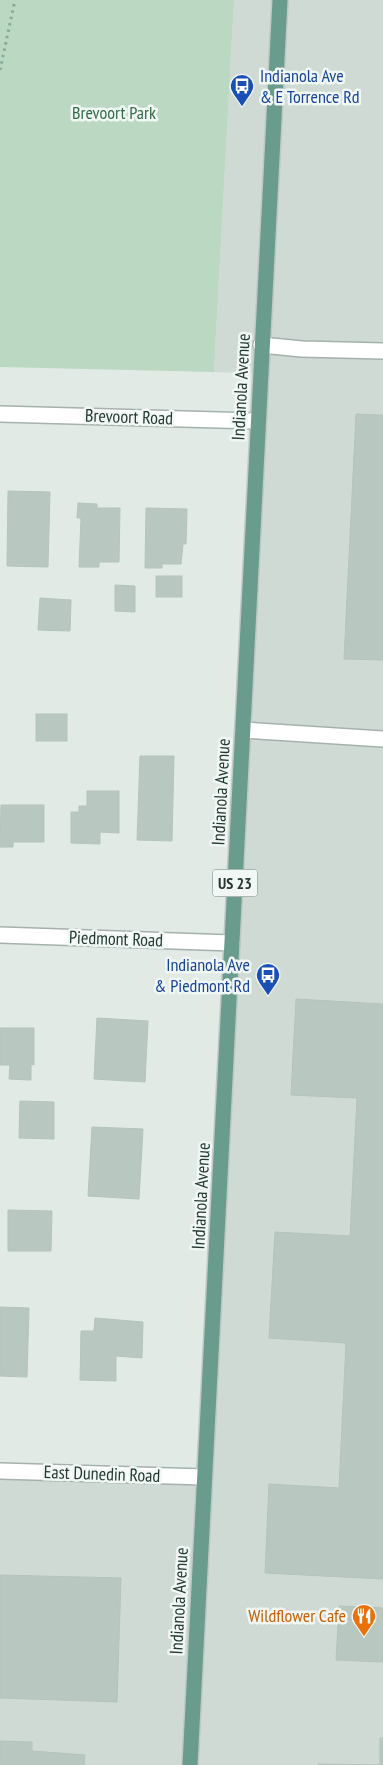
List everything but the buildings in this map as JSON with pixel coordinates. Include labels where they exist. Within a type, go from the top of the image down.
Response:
[{"type":"main road","name":"Indianola Avenue","points":[[190,1765],[257,421],[280,0]]},
{"type":"street","points":[[262,345],[302,349],[383,351]]},
{"type":"street","name":"Brevoort Road","points":[[0,414],[257,421]]},
{"type":"street","points":[[243,730],[383,739]]},
{"type":"street","name":"Piedmont Road","points":[[0,936],[232,943]]},
{"type":"street","name":"East Dunedin Road","points":[[0,1471],[204,1477]]},
{"type":"path","points":[[0,70],[14,0]]},
{"type":"shaded area","points":[[234,0],[383,0],[383,1765],[0,1765],[0,1470],[205,1473],[264,374],[214,372]]},
{"type":"green space","name":"Brevoort Park","points":[[0,0],[234,0],[214,372],[0,367]]},
{"type":"place","name":"Indianola Ave & E Torrence Rd","points":[[242,107]]},
{"type":"place","name":"Indianola Ave & Piedmont Rd","points":[[268,996]]},
{"type":"place","name":"Wildflower Cafe","points":[[364,1637]]}]
